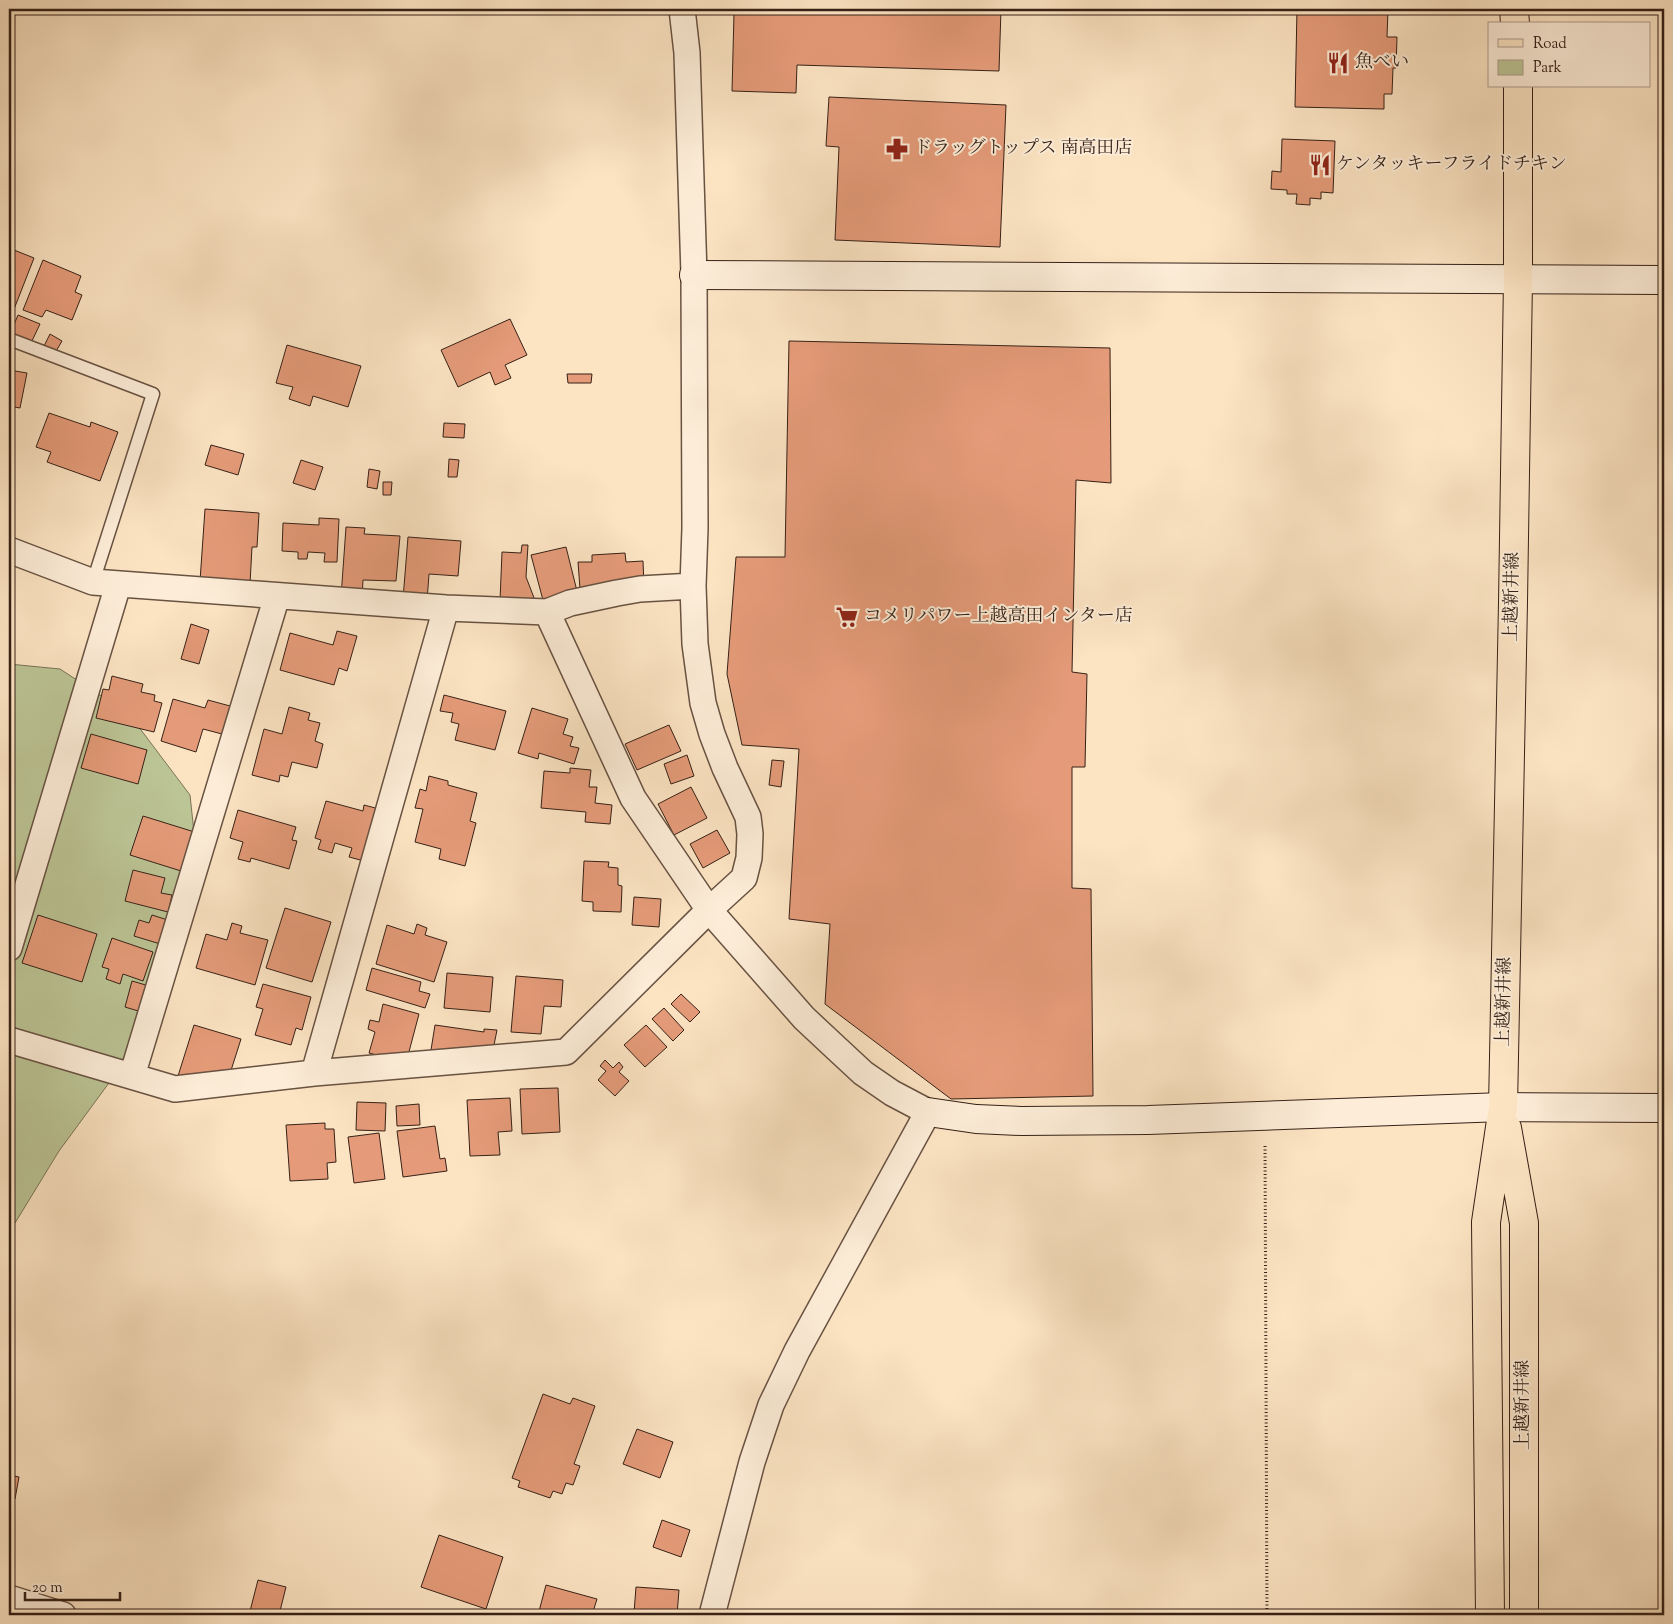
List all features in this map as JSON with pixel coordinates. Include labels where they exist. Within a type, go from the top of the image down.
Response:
[{"type":"main road","points":[[1514,9],[1515,22]]},
{"type":"main road","name":"上越新井線","points":[[1490,1615],[1486,1222],[1503,1107],[1518,279],[1518,88]]},
{"type":"main road","name":"上越新井線","points":[[1503,1107],[1524,1222],[1524,1615]]},
{"type":"street","points":[[9,1040],[175,1089],[314,1073],[566,1052],[709,910],[744,878],[749,858],[750,834],[748,817],[712,734],[703,703],[695,644],[693,586],[695,528],[694,275],[687,53],[682,9]]},
{"type":"street","points":[[694,275],[1664,280]]},
{"type":"street","points":[[9,550],[93,582],[446,608],[547,612],[570,603],[617,593],[640,589],[693,586]]},
{"type":"street","points":[[9,948],[118,585]]},
{"type":"street","points":[[132,1076],[278,596]]},
{"type":"street","points":[[314,1073],[446,608]]},
{"type":"street","points":[[547,612],[633,798],[709,910],[804,1018],[863,1073],[928,1112],[1021,1121],[1148,1120],[1503,1107],[1664,1108]]},
{"type":"street","points":[[712,1615],[752,1462],[771,1405],[797,1351],[928,1112]]},
{"type":"street","points":[[9,1598],[63,1615]]},
{"type":"lane","points":[[9,339],[152,394],[93,582]]},
{"type":"path","points":[[1265,1115],[1267,1615]]},
{"type":"green space","points":[[9,664],[60,669],[129,714],[190,795],[197,860],[128,1057],[59,1151],[15,1223],[9,1228]]},
{"type":"building","points":[[753,9],[1001,9],[999,71],[797,65],[796,93],[732,91],[734,13],[753,14]]},
{"type":"building","points":[[1297,9],[1388,10],[1387,37],[1397,37],[1396,68],[1393,68],[1392,94],[1384,94],[1384,109],[1295,107]]},
{"type":"building","points":[[829,97],[1006,105],[1000,247],[835,240],[839,147],[826,146]]},
{"type":"building","points":[[1282,139],[1335,141],[1333,193],[1321,192],[1321,199],[1310,198],[1310,205],[1296,204],[1297,194],[1287,194],[1287,190],[1271,189],[1272,171],[1281,172]]},
{"type":"building","points":[[9,248],[34,258],[9,322]]},
{"type":"building","points":[[43,260],[81,276],[75,292],[82,295],[72,320],[46,310],[42,317],[23,310]]},
{"type":"building","points":[[18,315],[40,324],[31,343],[10,334]]},
{"type":"building","points":[[510,319],[527,355],[505,365],[511,378],[495,385],[490,372],[458,387],[441,350]]},
{"type":"building","points":[[50,334],[62,341],[55,353],[44,346]]},
{"type":"building","points":[[789,341],[1110,348],[1111,483],[1076,480],[1072,672],[1087,674],[1085,767],[1072,767],[1072,888],[1091,889],[1093,1096],[951,1099],[825,1004],[830,924],[789,919],[799,749],[742,745],[727,674],[736,557],[785,557]]},
{"type":"building","points":[[287,345],[361,366],[348,407],[313,396],[310,406],[289,399],[293,387],[276,383]]},
{"type":"building","points":[[9,370],[27,373],[20,408],[9,406]]},
{"type":"building","points":[[567,374],[592,374],[591,383],[568,383]]},
{"type":"building","points":[[49,413],[90,427],[91,422],[118,432],[100,481],[47,462],[51,452],[36,447]]},
{"type":"building","points":[[444,423],[465,424],[464,438],[443,437]]},
{"type":"building","points":[[211,445],[244,454],[238,475],[205,465]]},
{"type":"building","points":[[449,459],[459,460],[457,477],[448,477]]},
{"type":"building","points":[[301,460],[323,467],[315,490],[293,483]]},
{"type":"building","points":[[369,469],[380,471],[377,489],[367,487]]},
{"type":"building","points":[[383,482],[392,482],[391,495],[383,495]]},
{"type":"building","points":[[205,509],[259,513],[257,547],[252,547],[250,584],[200,581]]},
{"type":"building","points":[[319,518],[339,519],[337,562],[324,562],[325,553],[308,552],[307,559],[298,559],[298,552],[282,551],[283,523],[319,525]]},
{"type":"building","points":[[346,527],[365,528],[364,534],[400,536],[396,581],[363,580],[362,598],[341,597]]},
{"type":"building","points":[[408,537],[461,541],[458,576],[429,574],[427,601],[403,599]]},
{"type":"building","points":[[522,545],[528,545],[526,577],[536,603],[500,601],[502,552],[521,553]]},
{"type":"building","points":[[566,547],[578,595],[544,604],[531,555]]},
{"type":"building","points":[[625,553],[626,562],[643,561],[644,586],[580,589],[578,562],[592,562],[592,555]]},
{"type":"building","points":[[191,624],[209,630],[199,664],[181,659]]},
{"type":"building","points":[[337,631],[357,636],[347,671],[339,668],[334,685],[280,670],[290,633],[333,645]]},
{"type":"building","points":[[112,676],[143,684],[141,692],[155,695],[154,701],[162,703],[154,732],[96,718],[103,689],[109,690]]},
{"type":"building","points":[[444,695],[506,711],[495,750],[455,740],[459,724],[451,722],[453,713],[440,711]]},
{"type":"building","points":[[173,699],[205,708],[208,700],[230,706],[222,734],[203,729],[196,752],[161,741]]},
{"type":"building","points":[[289,707],[310,713],[308,720],[320,723],[315,741],[323,744],[317,768],[292,762],[288,777],[280,775],[279,782],[252,775],[264,729],[282,734]]},
{"type":"building","points":[[532,708],[568,719],[563,734],[573,737],[570,746],[579,748],[574,764],[539,753],[538,759],[518,753]]},
{"type":"building","points":[[669,725],[681,751],[637,770],[625,744]]},
{"type":"building","points":[[91,734],[147,750],[138,784],[81,768]]},
{"type":"building","points":[[687,755],[694,776],[671,784],[664,764]]},
{"type":"building","points":[[772,760],[784,761],[781,787],[769,785]]},
{"type":"building","points":[[570,768],[591,770],[589,787],[597,787],[595,803],[612,805],[610,824],[585,822],[586,812],[541,808],[544,771],[570,773]]},
{"type":"building","points":[[429,776],[448,781],[448,785],[477,793],[470,821],[476,823],[465,866],[439,859],[441,849],[415,842],[423,809],[415,808],[420,789],[426,791]]},
{"type":"building","points":[[691,787],[707,818],[674,835],[658,804]]},
{"type":"building","points":[[326,801],[363,811],[364,805],[379,809],[364,861],[349,857],[352,848],[335,843],[332,853],[318,849],[321,840],[315,838]]},
{"type":"building","points":[[238,810],[296,827],[292,840],[297,841],[289,869],[251,858],[250,862],[238,859],[243,842],[230,838]]},
{"type":"building","points":[[143,816],[201,834],[181,871],[130,855]]},
{"type":"building","points":[[717,830],[730,853],[703,868],[690,844]]},
{"type":"building","points":[[584,861],[609,862],[608,867],[618,868],[618,885],[622,886],[621,912],[593,911],[593,902],[582,901]]},
{"type":"building","points":[[133,870],[165,878],[161,893],[172,895],[168,912],[125,901]]},
{"type":"building","points":[[634,897],[661,899],[659,927],[632,925]]},
{"type":"building","points":[[285,908],[331,922],[312,982],[266,968]]},
{"type":"building","points":[[38,915],[97,934],[82,982],[22,963]]},
{"type":"building","points":[[152,915],[174,922],[167,946],[134,936],[139,920],[149,923]]},
{"type":"building","points":[[232,923],[242,926],[240,933],[268,940],[255,985],[196,968],[206,934],[227,940]]},
{"type":"building","points":[[417,924],[427,928],[425,935],[447,942],[434,982],[376,964],[387,925],[414,934]]},
{"type":"building","points":[[112,938],[153,952],[143,981],[123,974],[120,984],[106,979],[109,969],[102,967]]},
{"type":"building","points":[[372,968],[421,982],[419,991],[430,994],[425,1008],[366,990]]},
{"type":"building","points":[[447,973],[493,977],[490,1012],[444,1008]]},
{"type":"building","points":[[516,976],[563,980],[561,1007],[544,1006],[541,1034],[511,1032]]},
{"type":"building","points":[[132,981],[156,988],[148,1014],[125,1007]]},
{"type":"building","points":[[263,984],[311,997],[302,1030],[296,1028],[291,1045],[255,1035],[263,1009],[256,1007]]},
{"type":"building","points":[[681,994],[700,1012],[690,1022],[671,1004]]},
{"type":"building","points":[[383,1004],[419,1014],[406,1063],[369,1053],[375,1032],[368,1029],[370,1020],[379,1022]]},
{"type":"building","points":[[664,1008],[684,1030],[673,1041],[652,1019]]},
{"type":"building","points":[[194,1025],[241,1039],[227,1083],[201,1083],[178,1076]]},
{"type":"building","points":[[435,1025],[484,1032],[484,1029],[497,1030],[493,1050],[480,1057],[431,1050]]},
{"type":"building","points":[[646,1025],[667,1047],[645,1067],[624,1045]]},
{"type":"building","points":[[605,1060],[613,1068],[619,1062],[623,1067],[619,1072],[629,1081],[615,1096],[598,1080],[606,1071],[600,1066]]},
{"type":"building","points":[[558,1088],[560,1132],[522,1134],[520,1089]]},
{"type":"building","points":[[510,1098],[512,1131],[498,1132],[500,1155],[470,1156],[467,1100]]},
{"type":"building","points":[[357,1102],[386,1103],[385,1131],[356,1130]]},
{"type":"building","points":[[419,1104],[420,1125],[397,1126],[396,1106]]},
{"type":"building","points":[[325,1123],[325,1129],[334,1129],[336,1162],[327,1163],[328,1179],[290,1181],[286,1125]]},
{"type":"building","points":[[435,1126],[440,1159],[445,1158],[447,1171],[403,1177],[397,1131]]},
{"type":"building","points":[[379,1133],[385,1179],[354,1183],[348,1137]]},
{"type":"building","points":[[543,1394],[570,1404],[573,1398],[595,1406],[574,1464],[580,1466],[573,1485],[566,1483],[562,1494],[553,1491],[550,1498],[518,1487],[520,1481],[512,1478]]},
{"type":"building","points":[[637,1429],[673,1442],[660,1478],[623,1464]]},
{"type":"building","points":[[9,1475],[19,1477],[15,1499],[9,1498]]},
{"type":"building","points":[[662,1520],[690,1530],[681,1557],[653,1547]]},
{"type":"building","points":[[439,1535],[503,1557],[486,1609],[421,1587]]},
{"type":"building","points":[[258,1580],[286,1587],[279,1615],[249,1615]]},
{"type":"building","points":[[546,1585],[597,1599],[592,1615],[538,1615]]},
{"type":"building","points":[[636,1587],[679,1590],[677,1615],[634,1613]]},
{"type":"place","name":"魚べい","points":[[1338,63]]},
{"type":"place","name":"ドラッグトップス 南高田店","points":[[897,149]]},
{"type":"place","name":"ケンタッキーフライドチキン","points":[[1320,165]]},
{"type":"place","name":"コメリパワー上越高田インター店","points":[[847,617]]}]
